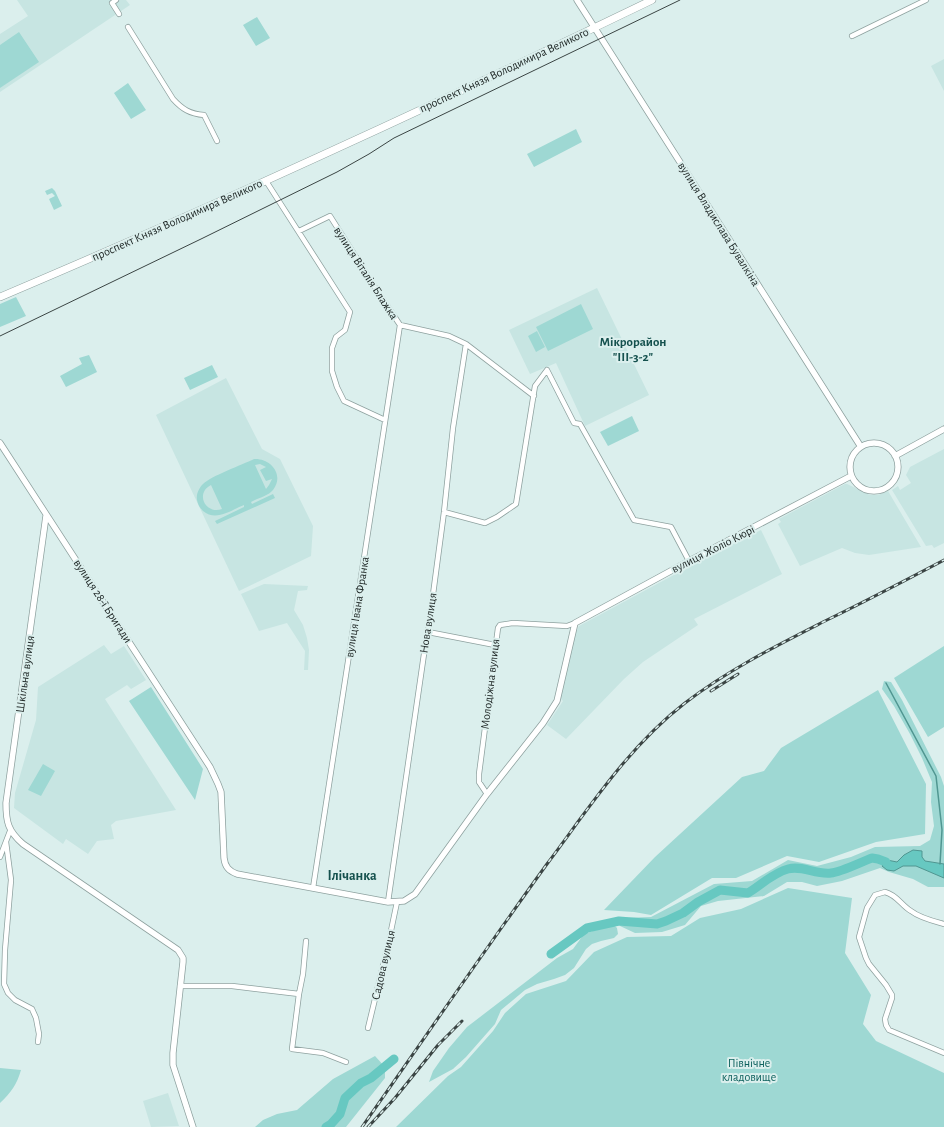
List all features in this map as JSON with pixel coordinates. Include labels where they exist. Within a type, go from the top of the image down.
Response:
[{"type":"highway","name":"проспект Князя Володимира Великого","points":[[0,297],[266,181],[652,0]]},
{"type":"street","points":[[116,0],[112,3],[119,14]]},
{"type":"street","name":"вулиця Владислава Бувалкіна","points":[[577,0],[861,447]]},
{"type":"street","points":[[852,36],[926,0]]},
{"type":"street","points":[[128,27],[173,99],[188,112],[204,115],[217,141]]},
{"type":"street","points":[[266,181],[350,312],[345,330],[336,337],[332,348],[332,371],[337,387],[344,401],[385,420]]},
{"type":"street","name":"вулиця Віталія Блажка","points":[[299,231],[330,216],[400,325],[449,336],[466,344],[534,396]]},
{"type":"street","name":"вулиця Івана Франка","points":[[313,888],[400,325]]},
{"type":"street","name":"Нова вулиця","points":[[388,902],[419,682],[428,632],[444,512],[453,428],[466,344]]},
{"type":"street","points":[[444,512],[484,523],[497,517],[516,504],[535,386],[547,370],[574,423],[580,424],[634,520],[671,527],[689,561]]},
{"type":"street","points":[[896,456],[944,429]]},
{"type":"street","name":"вулиця 28-ї Бригади","points":[[0,443],[46,516],[110,611],[206,760],[221,792],[224,864],[227,868],[237,874],[313,888]]},
{"type":"street","points":[[876,443],[884,445],[896,456],[898,471],[896,479],[888,488],[877,492],[869,491],[861,488],[855,483],[851,476],[851,460],[861,447],[876,443]]},
{"type":"street","name":"вулиця Жоліо Кюрі","points":[[575,622],[851,476]]},
{"type":"street","name":"Шкільна вулиця","points":[[10,831],[7,823],[6,802],[44,544],[46,516]]},
{"type":"street","points":[[313,888],[388,902],[404,901],[415,894],[487,794],[543,723],[557,701],[575,622]]},
{"type":"street","name":"Молодіжна вулиця","points":[[487,794],[479,782],[479,774],[498,628],[500,625],[513,623],[567,626],[575,622]]},
{"type":"street","points":[[428,632],[495,645]]},
{"type":"street","points":[[0,857],[10,831],[23,844],[38,855],[181,953],[183,962],[173,1064],[193,1127]]},
{"type":"street","points":[[6,842],[12,880],[5,950],[4,984],[8,993],[15,1000],[32,1009],[35,1013],[38,1042]]},
{"type":"street","points":[[944,924],[922,917],[911,911],[896,897],[885,892],[875,895],[867,908],[860,937],[869,964],[892,995],[885,1020],[889,1030],[944,1053]]},
{"type":"street","name":"Садова вулиця","points":[[368,1028],[397,902]]},
{"type":"street","points":[[306,941],[303,974],[298,994],[292,1048],[323,1054],[346,1062]]},
{"type":"street","points":[[180,986],[232,986],[298,994]]},
{"type":"shaded area","points":[[17,0],[126,0],[130,5],[0,92],[0,34],[28,16]]},
{"type":"shaded area","points":[[944,59],[944,91],[931,66]]},
{"type":"shaded area","points":[[597,288],[649,395],[585,426],[556,363],[530,374],[509,330]]},
{"type":"shaded area","points":[[226,378],[262,449],[280,459],[313,526],[311,556],[239,591],[156,415]]},
{"type":"shaded area","points":[[944,449],[944,543],[934,548],[932,545],[926,546],[892,490],[898,486],[900,490],[911,483],[906,475],[910,467]]},
{"type":"shaded area","points":[[845,484],[870,495],[878,495],[888,491],[921,547],[869,555],[855,553],[842,548],[800,566],[778,524],[781,522],[779,519]]},
{"type":"shaded area","points":[[761,530],[782,574],[694,619],[698,625],[643,662],[624,679],[566,739],[547,725],[563,701],[560,698],[575,634],[579,626]]},
{"type":"shaded area","points":[[264,584],[308,586],[307,590],[298,591],[294,610],[303,625],[307,638],[309,650],[308,670],[304,670],[305,651],[287,623],[259,631],[241,594]]},
{"type":"shaded area","points":[[104,645],[111,654],[124,646],[146,680],[131,689],[127,685],[105,699],[176,810],[116,821],[111,825],[114,839],[97,841],[88,854],[66,839],[63,844],[14,808],[15,793],[36,720],[38,687]]},
{"type":"shaded area","points":[[913,850],[922,851],[922,857],[925,861],[944,864],[944,878],[916,866],[903,866],[894,871],[887,870],[882,866],[887,860],[897,862],[904,855]]},
{"type":"shaded area","points":[[168,1093],[179,1126],[151,1127],[143,1101]]},
{"type":"green space","points":[[257,17],[270,38],[256,46],[243,25]]},
{"type":"green space","points":[[19,32],[39,62],[0,88],[0,45]]},
{"type":"green space","points":[[128,83],[146,110],[131,119],[114,93]]},
{"type":"green space","points":[[576,129],[582,142],[534,167],[527,154]]},
{"type":"green space","points":[[52,188],[62,206],[54,210],[49,199],[55,196],[52,193],[47,195],[45,191]]},
{"type":"green space","points":[[16,297],[26,316],[0,327],[0,304]]},
{"type":"green space","points":[[581,304],[593,329],[548,351],[536,327]]},
{"type":"green space","points":[[537,331],[545,347],[536,352],[528,336]]},
{"type":"green space","points":[[89,355],[97,372],[66,387],[60,376],[82,364],[79,358]]},
{"type":"green space","points":[[212,365],[218,377],[190,390],[184,378]]},
{"type":"green space","points":[[632,416],[639,431],[608,446],[600,432]]},
{"type":"green space","points":[[254,459],[260,459],[270,464],[274,468],[277,478],[273,490],[251,502],[252,504],[273,494],[275,498],[217,524],[215,521],[244,507],[244,505],[224,514],[208,514],[199,506],[197,496],[199,489],[207,481]],"holes":[[[260,464],[266,467],[260,470],[266,481],[272,479],[266,489],[255,465]],[[211,485],[222,509],[211,509],[204,502],[204,493]]]},
{"type":"green space","points":[[944,646],[944,727],[928,737],[894,678]]},
{"type":"green space","points":[[884,681],[891,682],[902,700],[941,777],[944,786],[944,887],[928,887],[913,879],[880,868],[842,881],[817,886],[802,882],[787,882],[764,896],[718,901],[701,906],[685,925],[662,932],[635,933],[620,926],[621,918],[651,917],[714,884],[752,881],[788,860],[817,866],[851,857],[875,847],[920,846],[930,840],[934,826],[931,802],[932,782],[910,734],[894,706],[882,689]]},
{"type":"green space","points":[[151,687],[203,769],[195,800],[129,701]]},
{"type":"green space","points":[[878,690],[926,784],[925,834],[876,842],[819,862],[787,856],[736,878],[712,878],[651,915],[604,910],[655,857],[742,777],[764,771],[781,748]]},
{"type":"green space","points":[[43,764],[55,771],[41,796],[28,790]]},
{"type":"green space","name":"Північне кладовище","points":[[788,888],[852,898],[845,953],[871,995],[863,1024],[876,1041],[944,1073],[944,1127],[396,1127],[448,1076],[461,1067],[493,1031],[505,1013],[526,994],[566,981],[594,952],[627,937],[671,936],[700,918],[741,909]]},
{"type":"green space","points":[[613,924],[617,928],[618,934],[614,938],[592,944],[586,949],[574,968],[565,975],[537,984],[525,990],[501,1010],[495,1024],[466,1057],[453,1069],[429,1082],[433,1071],[449,1048],[467,1027],[557,958],[573,949],[584,934]]},
{"type":"green space","points":[[375,1056],[385,1067],[385,1078],[346,1127],[255,1127],[263,1120],[277,1114],[297,1110],[333,1079]]},
{"type":"green space","points":[[0,1068],[21,1070],[18,1080],[13,1088],[0,1103]]},
{"type":"waterway","points":[[886,683],[936,776],[942,830],[940,864]]},
{"type":"waterway","points":[[551,954],[587,928],[619,921],[657,924],[683,913],[698,902],[720,890],[748,893],[772,876],[788,869],[799,868],[820,873],[831,873],[872,858],[886,862]]},
{"type":"waterway","points":[[326,1127],[331,1124],[340,1114],[345,1098],[361,1083],[371,1078],[394,1059]]},
{"type":"tram line","points":[[0,336],[337,172],[394,138],[680,0]]},
{"type":"railway","points":[[362,1127],[547,864],[594,800],[646,738],[685,703],[737,668],[944,560]]},
{"type":"railway","points":[[711,691],[738,674]]},
{"type":"railway","points":[[368,1127],[395,1098],[438,1045],[462,1021]]},
{"type":"district","name":"Мікрорайон \"ІІІ-3-2\"","points":[[633,348]]},
{"type":"district","name":"Ілічанка","points":[[352,875]]}]
